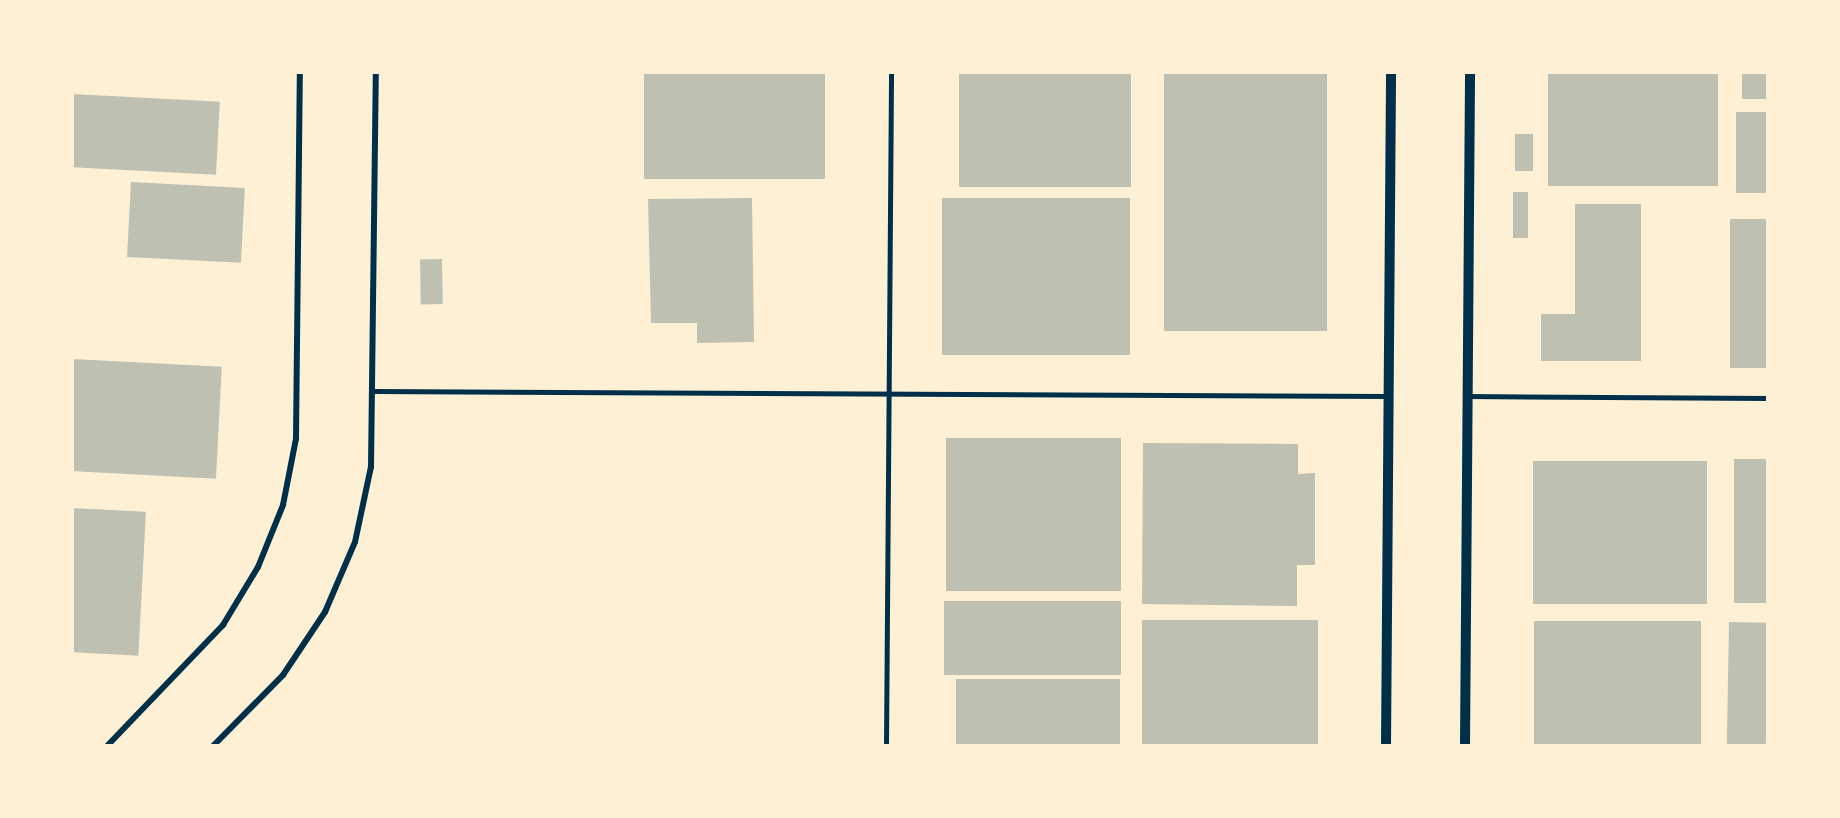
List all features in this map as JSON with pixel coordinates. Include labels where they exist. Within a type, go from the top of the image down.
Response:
[{"type":"street","points":[[107,746],[223,625],[258,567],[283,505],[296,439],[300,72]]},
{"type":"street","points":[[213,746],[283,675],[325,612],[355,542],[371,467],[376,72]]},
{"type":"street","points":[[1386,746],[1391,72]]},
{"type":"street","points":[[1465,746],[1470,72]]},
{"type":"lane","points":[[886,746],[891,72]]},
{"type":"lane","points":[[373,391],[1389,396]]},
{"type":"lane","points":[[1467,396],[1768,398]]},
{"type":"building","points":[[644,72],[825,72],[825,179],[644,179]]},
{"type":"building","points":[[959,72],[1131,72],[1131,187],[959,187]]},
{"type":"building","points":[[1164,72],[1327,72],[1327,331],[1164,331]]},
{"type":"building","points":[[1548,72],[1718,72],[1718,186],[1548,186]]},
{"type":"building","points":[[1742,72],[1768,72],[1768,99],[1742,99]]},
{"type":"building","points":[[72,94],[220,102],[216,175],[72,167]]},
{"type":"building","points":[[1736,112],[1768,112],[1768,193],[1736,193]]},
{"type":"building","points":[[1515,134],[1533,134],[1533,171],[1515,171]]},
{"type":"building","points":[[131,182],[245,188],[241,263],[127,257]]},
{"type":"building","points":[[1513,192],[1528,192],[1528,238],[1513,238]]},
{"type":"building","points":[[752,198],[754,342],[697,343],[697,323],[651,323],[648,199]]},
{"type":"building","points":[[942,198],[1130,198],[1130,355],[942,355]]},
{"type":"building","points":[[1575,204],[1641,204],[1641,361],[1541,361],[1541,314],[1575,314]]},
{"type":"building","points":[[1730,219],[1768,219],[1768,368],[1730,368]]},
{"type":"building","points":[[420,259],[442,259],[443,304],[421,304]]},
{"type":"building","points":[[72,359],[222,367],[216,479],[72,471]]},
{"type":"building","points":[[946,438],[1121,438],[1121,591],[946,591]]},
{"type":"building","points":[[1143,443],[1298,444],[1298,474],[1315,473],[1315,565],[1297,565],[1297,606],[1142,604]]},
{"type":"building","points":[[1734,459],[1768,459],[1768,603],[1734,603]]},
{"type":"building","points":[[1533,461],[1707,461],[1707,604],[1533,604]]},
{"type":"building","points":[[72,508],[146,512],[138,656],[72,652]]},
{"type":"building","points":[[944,601],[1121,601],[1121,675],[944,675]]},
{"type":"building","points":[[1142,620],[1318,620],[1318,746],[1142,746]]},
{"type":"building","points":[[1534,621],[1701,621],[1701,746],[1534,746]]},
{"type":"building","points":[[1729,622],[1768,623],[1766,746],[1727,746]]},
{"type":"building","points":[[956,679],[1120,679],[1120,746],[956,746]]}]
